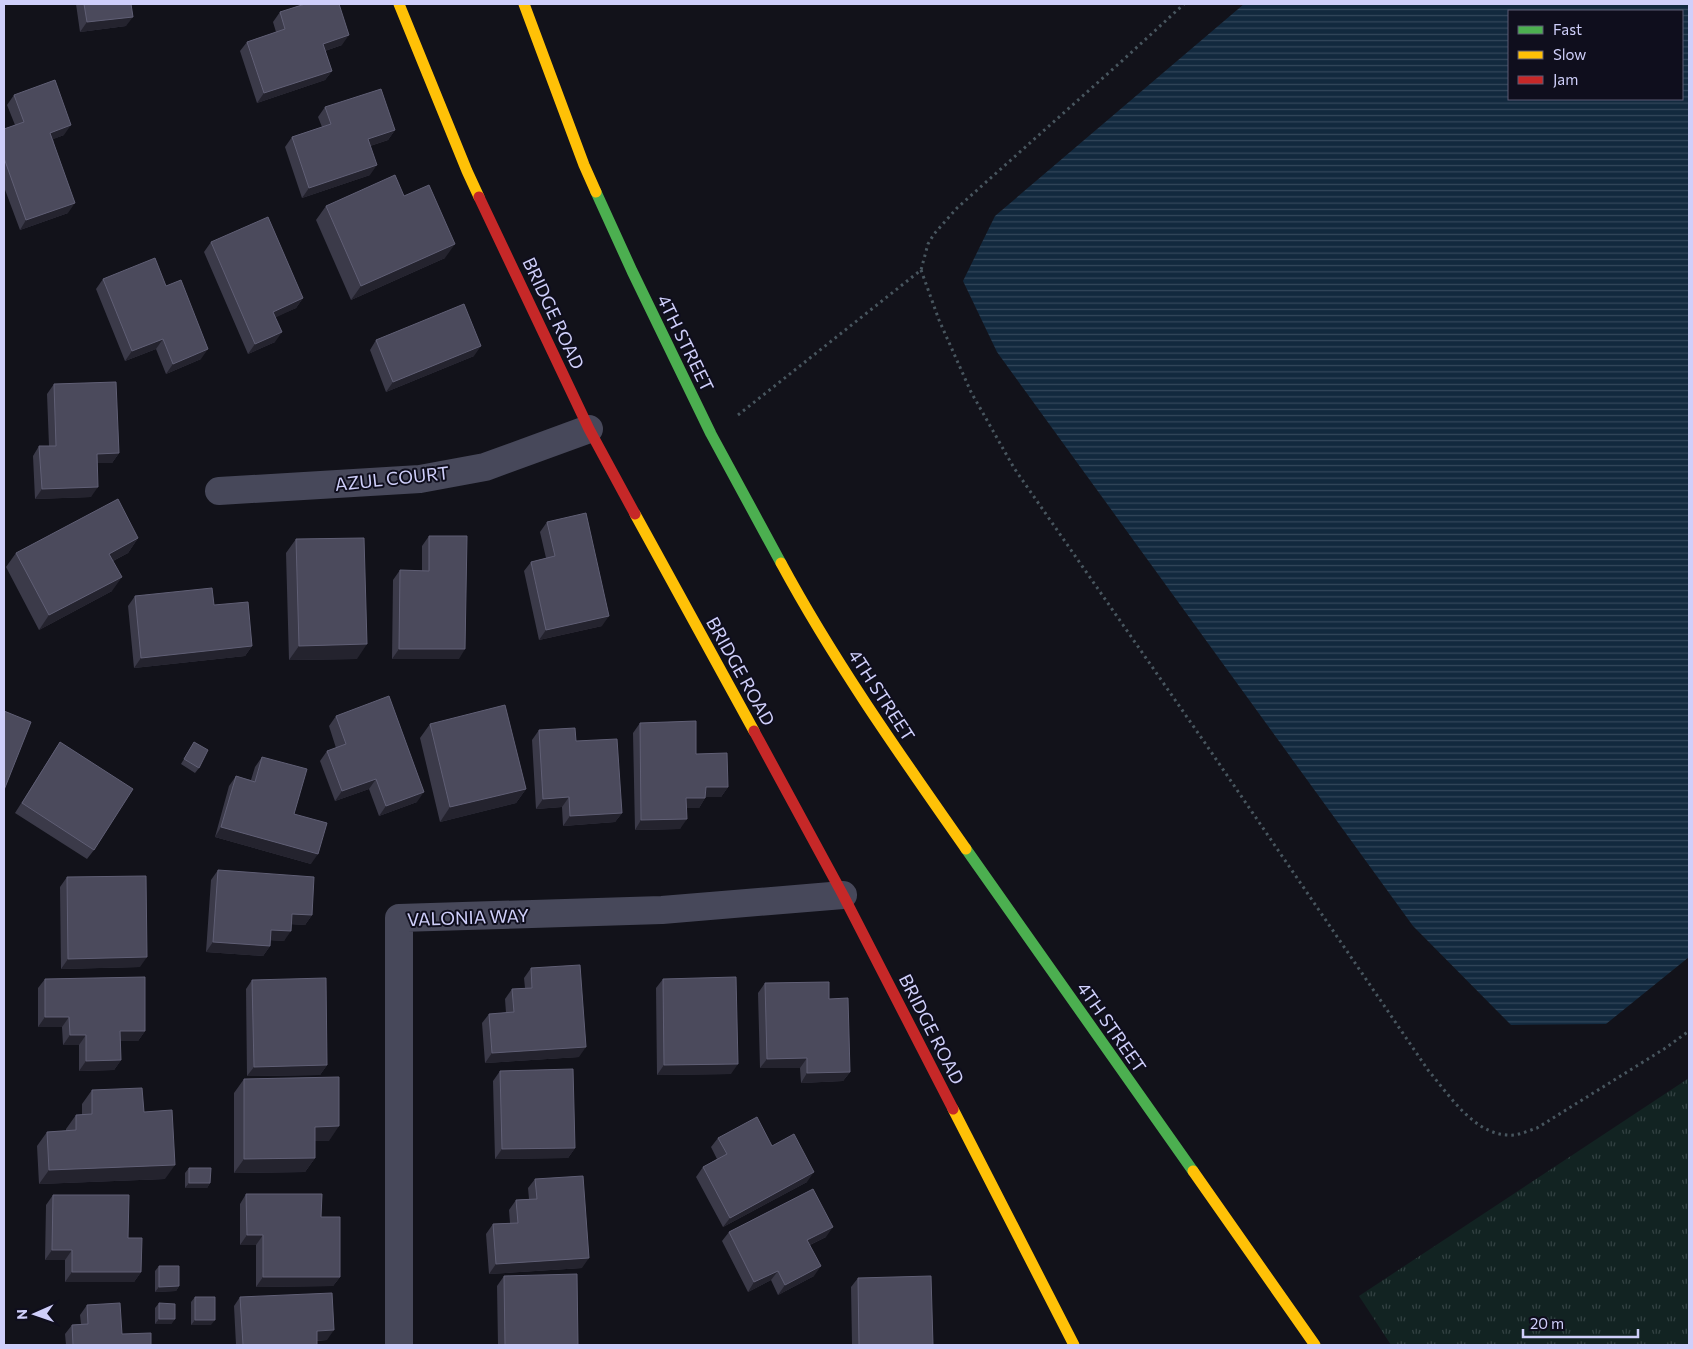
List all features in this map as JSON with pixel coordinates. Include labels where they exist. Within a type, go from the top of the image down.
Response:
[{"type":"main road","name":"BRIDGE ROAD","points":[[399,4],[467,171],[589,429],[843,895],[1074,1345]]},
{"type":"main road","name":"4TH STREET","points":[[524,4],[584,165],[632,271],[710,434],[802,602],[894,747],[1315,1345]]},
{"type":"street","name":"AZUL COURT","points":[[218,491],[420,479],[485,467],[589,429]]},
{"type":"street","name":"VALONIA WAY","points":[[399,1345],[399,918],[662,910],[843,895]]},
{"type":"path","points":[[1184,4],[957,208],[934,234],[928,244],[921,270],[939,320],[971,392],[1014,468],[1205,743],[1428,1070],[1471,1119],[1490,1132],[1514,1135],[1537,1128],[1664,1049],[1689,1031]]},
{"type":"path","points":[[710,434],[741,413],[921,270]]},
{"type":"green space","points":[[1689,1078],[1689,1345],[1391,1345],[1359,1296]]},
{"type":"water","points":[[1244,4],[1689,4],[1689,957],[1606,1024],[1511,1025],[1413,926],[997,352],[963,281],[995,216]]},
{"type":"building","points":[[84,4],[131,4],[133,17],[87,22]]},
{"type":"building","points":[[305,4],[339,4],[349,35],[323,44],[332,71],[264,93],[247,42],[285,29],[280,12]]},
{"type":"building","points":[[55,80],[71,125],[50,133],[75,203],[26,220],[4,158],[4,129],[24,122],[14,95]]},
{"type":"building","points":[[381,89],[395,130],[368,139],[377,165],[309,188],[292,137],[331,124],[325,107]]},
{"type":"building","points":[[395,175],[404,196],[429,185],[455,244],[361,286],[326,206]]},
{"type":"building","points":[[268,217],[303,298],[273,312],[282,332],[255,344],[211,242]]},
{"type":"building","points":[[155,258],[166,286],[181,280],[208,349],[173,364],[163,339],[132,351],[103,279]]},
{"type":"building","points":[[464,304],[481,346],[393,382],[376,340]]},
{"type":"building","points":[[116,382],[119,453],[97,454],[98,487],[42,489],[39,446],[56,446],[54,384]]},
{"type":"building","points":[[118,499],[138,538],[109,554],[122,577],[49,615],[16,553]]},
{"type":"building","points":[[586,513],[609,616],[546,630],[531,562],[555,556],[547,522]]},
{"type":"building","points":[[429,536],[467,536],[465,649],[399,649],[400,570],[429,571]]},
{"type":"building","points":[[364,538],[367,644],[299,646],[296,539]]},
{"type":"building","points":[[212,588],[214,605],[248,602],[252,646],[141,658],[135,596]]},
{"type":"building","points":[[389,696],[424,792],[386,806],[376,779],[342,791],[327,751],[346,744],[336,716]]},
{"type":"building","points":[[505,705],[526,789],[450,807],[430,724]]},
{"type":"building","points":[[4,711],[31,722],[4,790]]},
{"type":"building","points":[[696,721],[696,754],[727,753],[728,787],[706,787],[705,798],[686,798],[687,819],[641,820],[640,723]]},
{"type":"building","points":[[575,728],[576,741],[617,739],[622,813],[570,816],[569,797],[543,799],[539,730]]},
{"type":"building","points":[[60,742],[133,789],[94,850],[22,803]]},
{"type":"building","points":[[194,742],[208,750],[199,768],[184,759]]},
{"type":"building","points":[[262,757],[307,769],[294,814],[327,823],[318,854],[221,827],[236,776],[255,782]]},
{"type":"building","points":[[218,870],[314,877],[312,915],[292,914],[291,931],[271,930],[270,946],[213,942]]},
{"type":"building","points":[[146,876],[147,957],[68,959],[67,877]]},
{"type":"building","points":[[580,965],[586,1047],[492,1053],[489,1014],[514,1012],[512,989],[532,988],[531,968]]},
{"type":"building","points":[[145,977],[145,1031],[120,1031],[121,1060],[86,1061],[86,1035],[70,1035],[69,1017],[45,1017],[45,979]]},
{"type":"building","points":[[736,977],[738,1064],[664,1065],[663,979]]},
{"type":"building","points":[[326,978],[327,1065],[254,1067],[252,980]]},
{"type":"building","points":[[829,982],[829,999],[848,998],[850,1072],[807,1073],[807,1058],[767,1059],[765,983]]},
{"type":"building","points":[[573,1069],[575,1148],[502,1149],[500,1071]]},
{"type":"building","points":[[339,1077],[339,1126],[315,1127],[315,1158],[244,1159],[244,1079]]},
{"type":"building","points":[[142,1088],[144,1112],[172,1110],[175,1165],[49,1170],[47,1132],[76,1130],[76,1115],[92,1114],[92,1090]]},
{"type":"building","points":[[757,1117],[772,1146],[794,1134],[814,1172],[730,1218],[703,1167],[727,1154],[718,1138]]},
{"type":"building","points":[[189,1168],[211,1168],[210,1183],[189,1183]]},
{"type":"building","points":[[583,1176],[589,1258],[496,1264],[493,1224],[518,1223],[516,1200],[537,1199],[535,1179]]},
{"type":"building","points":[[813,1189],[833,1227],[807,1240],[821,1266],[785,1285],[778,1271],[754,1282],[729,1232]]},
{"type":"building","points":[[246,1194],[322,1194],[321,1217],[340,1217],[340,1277],[263,1277],[263,1235],[247,1235]]},
{"type":"building","points":[[53,1195],[129,1195],[128,1238],[142,1238],[141,1272],[72,1272],[72,1250],[52,1250]]},
{"type":"building","points":[[159,1266],[179,1266],[179,1286],[159,1287]]},
{"type":"building","points":[[577,1274],[578,1345],[505,1345],[504,1276]]},
{"type":"building","points":[[931,1276],[933,1345],[859,1345],[858,1278]]},
{"type":"building","points":[[332,1293],[334,1330],[317,1331],[317,1345],[243,1345],[240,1297]]},
{"type":"building","points":[[195,1297],[215,1297],[215,1320],[195,1320]]},
{"type":"building","points":[[120,1303],[122,1334],[151,1333],[151,1345],[73,1345],[72,1325],[88,1324],[87,1305]]},
{"type":"building","points":[[159,1303],[175,1304],[175,1319],[159,1319]]},
{"type":"traffic: fast","points":[[596,192],[711,434],[781,563]]},
{"type":"traffic: fast","points":[[966,849],[1193,1171]]},
{"type":"traffic: slow","points":[[399,4],[479,197]]},
{"type":"traffic: slow","points":[[524,4],[584,165],[596,192]]},
{"type":"traffic: slow","points":[[635,514],[754,731]]},
{"type":"traffic: slow","points":[[781,563],[846,673],[966,849]]},
{"type":"traffic: slow","points":[[953,1109],[1074,1345]]},
{"type":"traffic: slow","points":[[1193,1171],[1315,1345]]},
{"type":"traffic: jam","points":[[479,197],[589,429],[635,514]]},
{"type":"traffic: jam","points":[[754,731],[843,895],[953,1109]]}]
